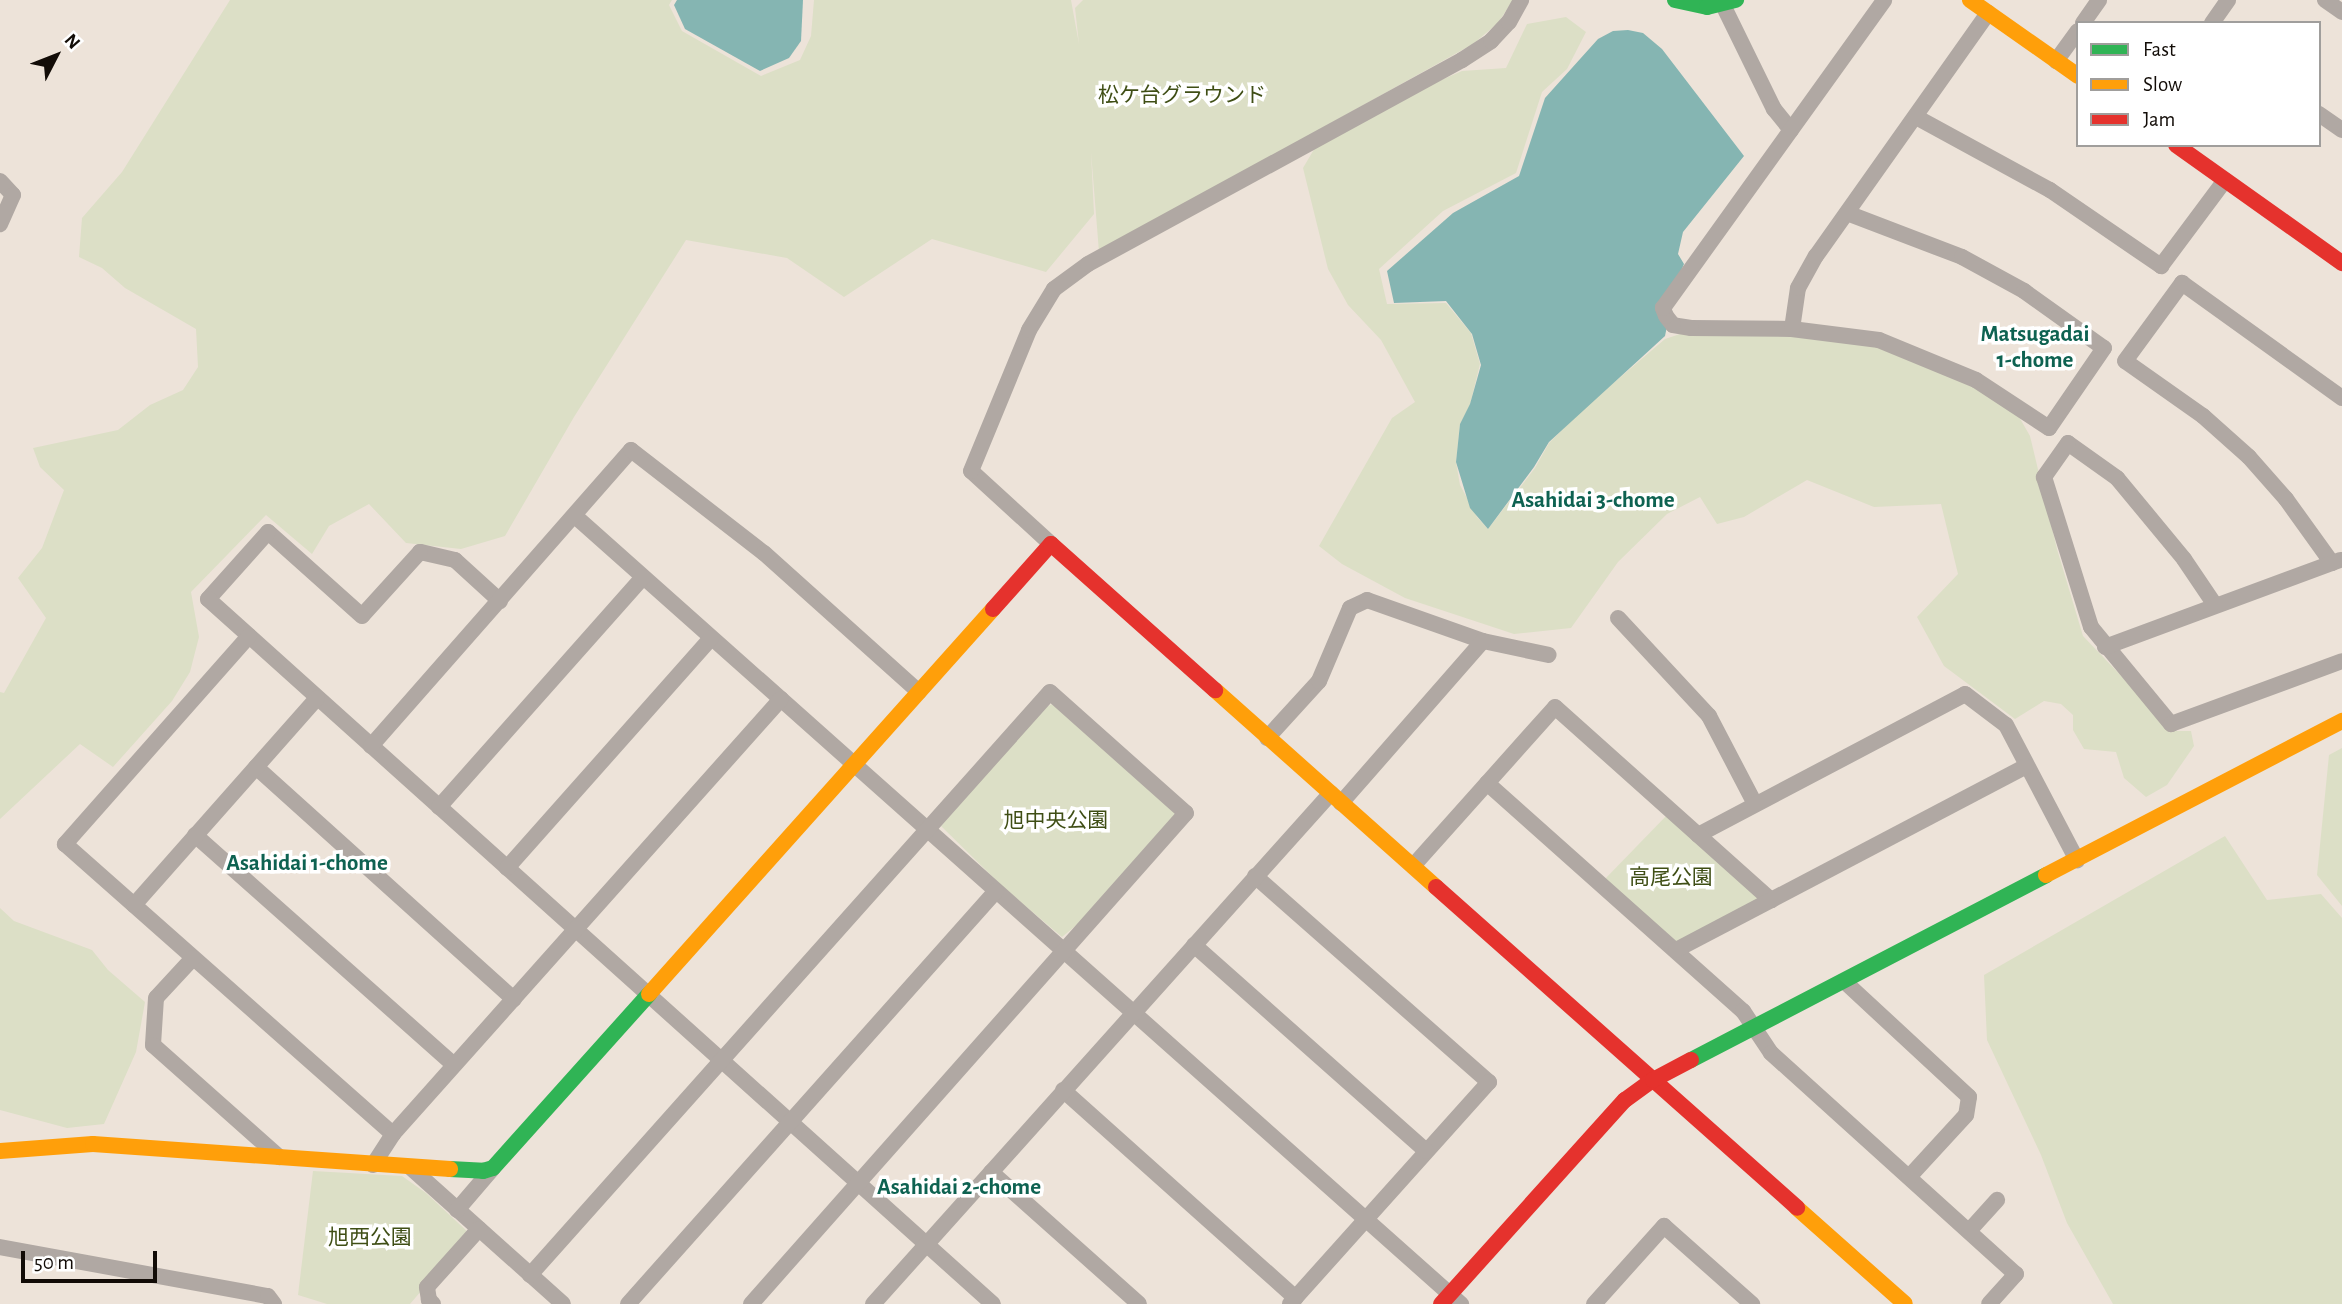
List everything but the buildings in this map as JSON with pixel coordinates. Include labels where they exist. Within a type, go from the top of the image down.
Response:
[{"type":"street","points":[[1521,0],[1508,22],[1491,41],[1462,60],[1088,264],[1054,289],[1028,330],[971,471],[1905,1304]]},
{"type":"street","points":[[1675,0],[1707,7],[1729,2],[1774,109],[1791,130]]},
{"type":"street","points":[[1847,213],[1962,257],[2024,291],[2104,348],[2049,428],[1976,380],[1933,359],[1879,340],[1792,329],[1682,327],[1673,325],[1663,308],[1884,0]]},
{"type":"street","points":[[1970,0],[2076,75]]},
{"type":"street","points":[[2084,21],[2099,0]]},
{"type":"street","points":[[2213,21],[2228,0]]},
{"type":"street","points":[[2325,0],[2342,12]]},
{"type":"street","points":[[1792,329],[1798,288],[1816,256],[1988,13]]},
{"type":"street","points":[[2056,61],[2076,34]]},
{"type":"street","points":[[2321,115],[2342,130]]},
{"type":"street","points":[[1916,117],[2050,190],[2161,266],[2225,180]]},
{"type":"street","points":[[2179,147],[2342,263]]},
{"type":"street","points":[[0,181],[13,195],[0,224]]},
{"type":"street","points":[[2105,647],[2337,561],[2249,457],[2203,416],[2125,362],[2182,283],[2342,398]]},
{"type":"street","points":[[2215,605],[2185,559],[2117,478],[2068,443],[2044,477],[2091,627],[2171,724],[2342,661]]},
{"type":"street","points":[[371,746],[631,450],[764,553],[919,692]]},
{"type":"street","points":[[575,516],[1366,1219],[1450,1301],[1625,1100],[1653,1080],[1754,1030],[2342,720]]},
{"type":"street","points":[[500,601],[455,560],[420,552],[362,616],[268,532],[208,598],[993,1304]]},
{"type":"street","points":[[457,1210],[1051,544]]},
{"type":"street","points":[[439,807],[643,577]]},
{"type":"street","points":[[1267,737],[1319,681],[1350,608],[1367,600],[1483,641],[1549,655]]},
{"type":"street","points":[[1618,618],[1709,716],[1755,804]]},
{"type":"street","points":[[249,636],[65,844],[393,1134]]},
{"type":"street","points":[[506,868],[711,638]]},
{"type":"street","points":[[873,1304],[1255,876],[1336,798],[1483,641]]},
{"type":"street","points":[[530,1275],[1050,692],[1186,813],[751,1304]]},
{"type":"street","points":[[1698,835],[1965,694],[2006,725],[2077,860]]},
{"type":"street","points":[[134,905],[317,698]]},
{"type":"street","points":[[373,1165],[393,1134],[781,699]]},
{"type":"street","points":[[1413,866],[1555,707],[1771,900]]},
{"type":"street","points":[[1676,950],[2026,766]]},
{"type":"street","points":[[256,767],[514,999]]},
{"type":"street","points":[[1487,783],[1743,1011],[1771,1052],[2016,1274],[1989,1304]]},
{"type":"street","points":[[195,835],[454,1065]]},
{"type":"street","points":[[1063,1090],[1293,1301],[1489,1082],[1255,876]]},
{"type":"street","points":[[628,1304],[996,891]]},
{"type":"street","points":[[1194,945],[1426,1151]]},
{"type":"street","points":[[193,958],[156,998],[153,1045],[279,1157]]},
{"type":"street","points":[[1845,982],[1969,1097],[1966,1115],[1909,1177]]},
{"type":"street","points":[[0,1151],[93,1144],[373,1165],[483,1171],[493,1168]]},
{"type":"street","points":[[411,1167],[563,1304]]},
{"type":"street","points":[[991,1172],[1139,1304]]},
{"type":"street","points":[[1969,1231],[1997,1200]]},
{"type":"street","points":[[1600,1302],[1664,1226],[1752,1304]]},
{"type":"street","points":[[433,1304],[429,1300],[427,1287],[478,1229]]},
{"type":"street","points":[[0,1247],[268,1296],[274,1304]]},
{"type":"green space","name":"松ケ台グラウンド","points":[[230,0],[672,0],[669,5],[682,31],[761,76],[800,60],[811,36],[814,0],[1071,0],[1079,44],[1075,8],[1083,0],[1513,0],[1498,23],[1473,44],[1099,252],[1091,152],[1094,214],[1046,272],[932,239],[844,297],[787,258],[686,240],[574,417],[505,536],[461,549],[406,543],[369,504],[329,526],[312,554],[266,515],[191,592],[199,637],[190,672],[172,701],[113,767],[80,744],[0,819],[0,692],[4,693],[46,618],[18,578],[42,548],[64,490],[40,467],[33,448],[118,430],[150,405],[183,390],[198,367],[196,329],[125,288],[102,268],[79,257],[82,218],[122,172]]},
{"type":"green space","points":[[1566,17],[1586,32],[1567,69],[1542,92],[1516,173],[1443,211],[1379,269],[1387,304],[1446,303],[1471,333],[1480,364],[1470,405],[1460,424],[1456,462],[1460,485],[1477,517],[1488,529],[1535,468],[1549,443],[1583,409],[1665,339],[1686,332],[1746,332],[1853,341],[1891,351],[1977,389],[2018,415],[2030,436],[2057,549],[2083,636],[2174,731],[2191,731],[2194,746],[2167,785],[2146,797],[2124,778],[2116,752],[2084,749],[2073,730],[2073,715],[2061,704],[2044,701],[2015,719],[1944,666],[1917,617],[1958,574],[1941,504],[1874,507],[1807,480],[1744,517],[1717,524],[1700,497],[1667,514],[1618,562],[1571,628],[1514,634],[1405,598],[1342,564],[1319,546],[1392,418],[1415,402],[1381,340],[1348,305],[1328,269],[1303,168],[1316,146],[1416,91],[1462,71],[1506,68],[1527,24]]},
{"type":"green space","name":"旭中央公園","points":[[1052,704],[1176,814],[1079,923],[1062,937],[1002,886],[941,826],[1043,709]]},
{"type":"green space","points":[[2342,748],[2342,906],[2317,875],[2329,755]]},
{"type":"green space","name":"高尾公園","points":[[1669,813],[1767,900],[1677,945],[1604,880]]},
{"type":"green space","points":[[2225,836],[2267,900],[2321,894],[2342,918],[2342,1304],[2113,1304],[2067,1223],[2041,1155],[1987,1040],[1984,975]]},
{"type":"green space","points":[[0,908],[14,921],[92,950],[108,970],[145,1002],[136,1052],[104,1124],[67,1128],[0,1110]]},
{"type":"green space","name":"旭西公園","points":[[313,1171],[402,1176],[426,1193],[470,1234],[410,1304],[327,1304],[298,1295]]},
{"type":"water","points":[[677,0],[803,0],[801,41],[789,58],[760,71],[685,29],[674,5]]},
{"type":"water","points":[[1613,31],[1643,33],[1662,49],[1744,156],[1683,232],[1678,254],[1684,264],[1676,282],[1665,336],[1549,442],[1488,529],[1470,508],[1456,462],[1460,424],[1470,404],[1481,365],[1472,334],[1446,301],[1394,303],[1387,271],[1453,213],[1519,176],[1545,98],[1598,39]]},
{"type":"traffic: fast","points":[[1675,0],[1707,7],[1736,0]]},
{"type":"traffic: fast","points":[[1691,1060],[2046,875]]},
{"type":"traffic: fast","points":[[450,1169],[483,1171],[493,1168],[649,994]]},
{"type":"traffic: slow","points":[[1970,0],[2076,75]]},
{"type":"traffic: slow","points":[[649,994],[993,609]]},
{"type":"traffic: slow","points":[[1215,690],[1436,887]]},
{"type":"traffic: slow","points":[[2046,875],[2342,721]]},
{"type":"traffic: slow","points":[[0,1151],[93,1144],[450,1169]]},
{"type":"traffic: slow","points":[[1797,1208],[1905,1304]]},
{"type":"traffic: jam","points":[[2179,147],[2342,263]]},
{"type":"traffic: jam","points":[[993,609],[1051,544],[1215,690]]},
{"type":"traffic: jam","points":[[1436,887],[1797,1208]]},
{"type":"traffic: jam","points":[[1441,1304],[1625,1100],[1653,1080],[1691,1060]]},
{"type":"district","name":"Matsugadai 1-chome","points":[[2035,348]]},
{"type":"district","name":"Asahidai 3-chome","points":[[1593,501]]},
{"type":"district","name":"Asahidai 1-chome","points":[[307,864]]},
{"type":"district","name":"Asahidai 2-chome","points":[[959,1188]]}]
